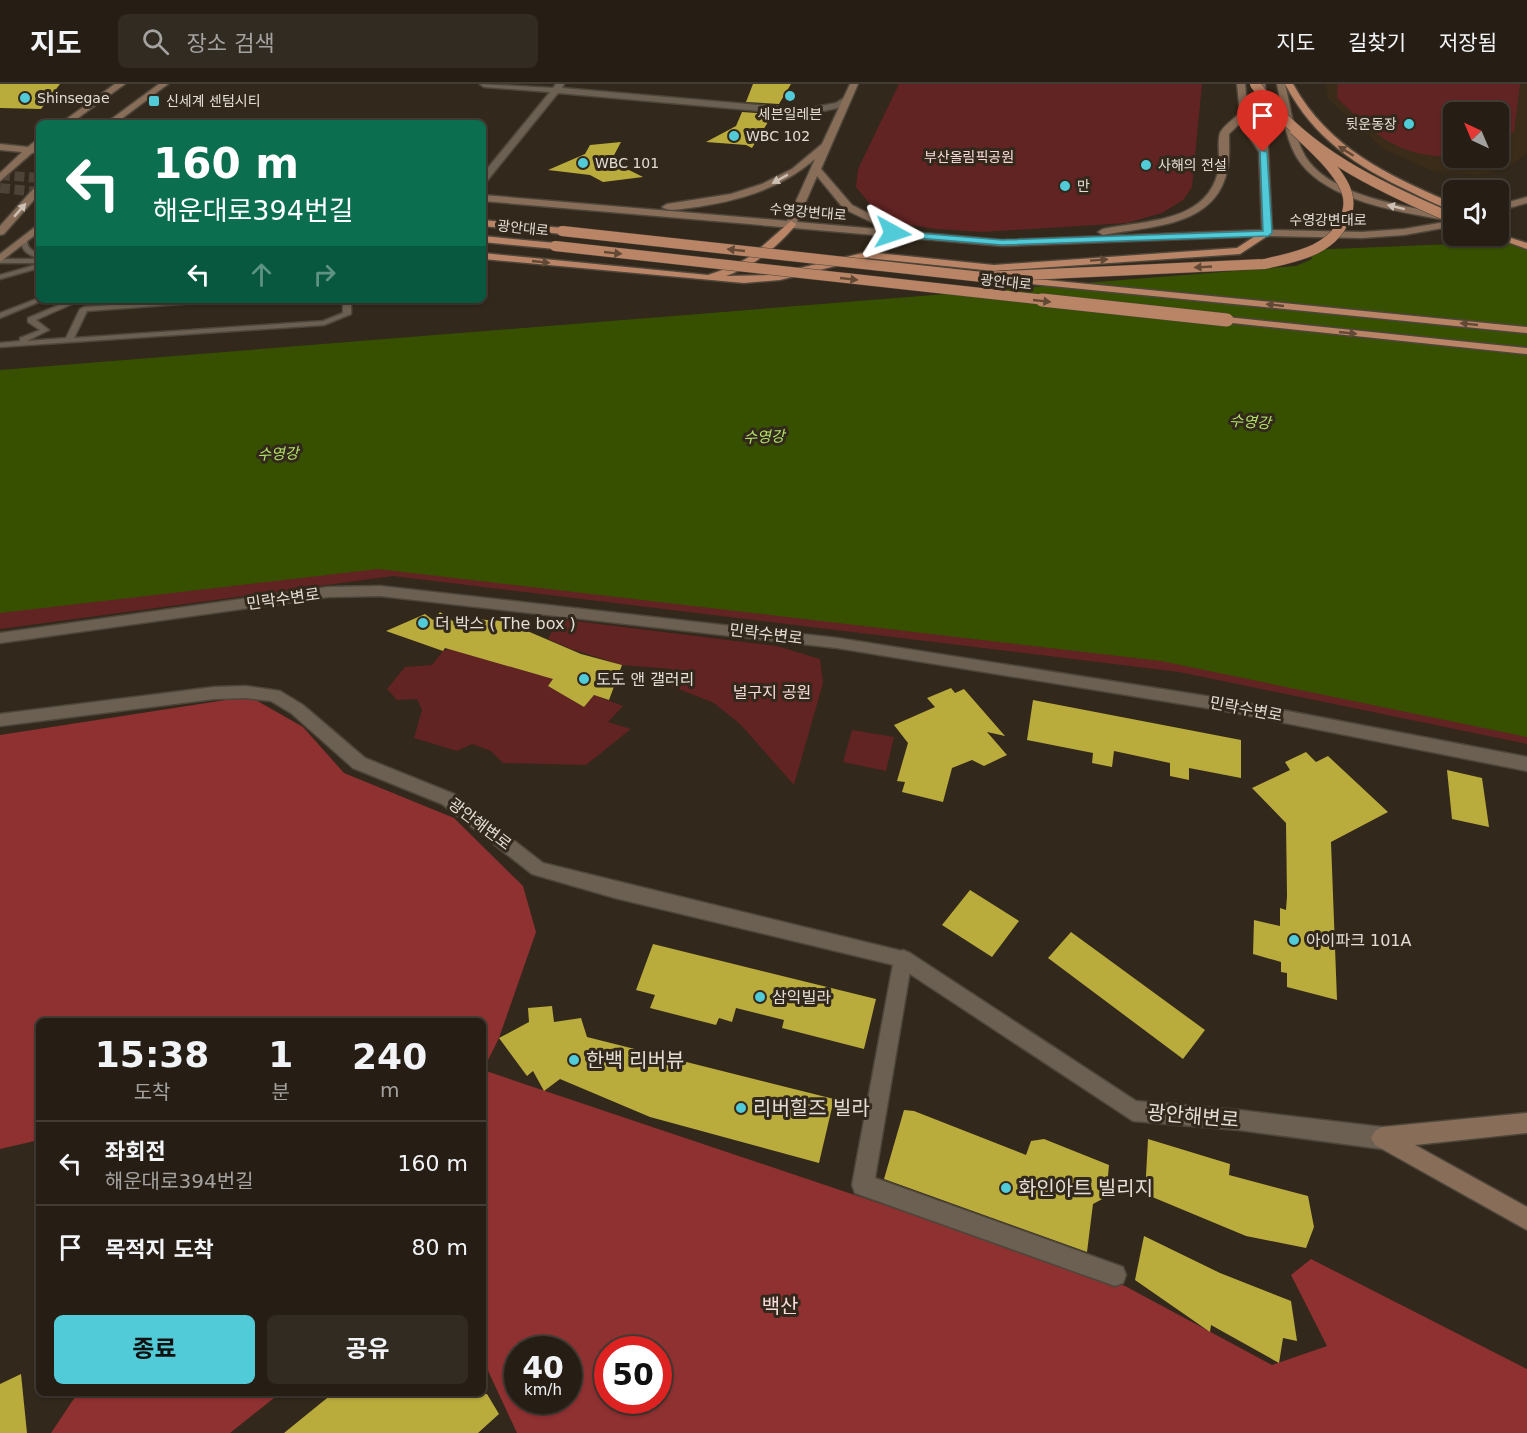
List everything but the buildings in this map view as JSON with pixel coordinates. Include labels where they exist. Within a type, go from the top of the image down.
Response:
[{"type":"highway","points":[[982,277],[1264,264],[1293,258],[1320,248],[1340,232],[1347,216],[1349,199],[1342,181],[1261,95],[1255,84]]},
{"type":"highway","points":[[1289,84],[1309,118],[1335,144],[1375,169],[1443,203]]},
{"type":"highway","points":[[1295,130],[1358,173],[1406,199],[1443,215]]},
{"type":"highway","name":"광안대로","points":[[486,223],[982,277],[1527,330]]},
{"type":"highway","points":[[709,278],[733,271],[754,261],[773,245],[791,224]]},
{"type":"highway","points":[[1509,230],[1527,236]]},
{"type":"highway","points":[[486,256],[744,281],[780,277],[847,257],[867,255],[994,268],[1240,251],[1268,233]]},
{"type":"highway","name":"광안대로","points":[[486,238],[976,294],[1527,351]]},
{"type":"highway","points":[[1509,240],[1527,246]]},
{"type":"main road","points":[[69,120],[121,84]]},
{"type":"main road","points":[[114,120],[164,84]]},
{"type":"main road","points":[[791,224],[854,84]]},
{"type":"main road","points":[[1241,84],[1245,123],[1263,152]]},
{"type":"main road","points":[[1261,84],[1268,233]]},
{"type":"main road","points":[[1263,152],[1276,84]]},
{"type":"main road","points":[[1281,84],[1300,157],[1310,168],[1334,185],[1368,201],[1443,218]]},
{"type":"main road","points":[[1067,240],[1122,227],[1183,218],[1197,211],[1208,202],[1217,187],[1222,173],[1225,133],[1244,114]]},
{"type":"main road","points":[[0,178],[36,143]]},
{"type":"main road","points":[[617,211],[681,206],[727,198],[769,185],[795,170],[827,145]]},
{"type":"main road","points":[[0,147],[36,150]]},
{"type":"main road","points":[[816,169],[848,207],[872,220],[914,235]]},
{"type":"main road","points":[[0,232],[36,191]]},
{"type":"main road","name":"수영강변대로","points":[[486,198],[1002,243],[1268,233],[1362,235],[1404,232],[1443,223]]},
{"type":"main road","points":[[1509,206],[1527,200]]},
{"type":"main road","points":[[1509,209],[1527,208]]},
{"type":"main road","points":[[0,260],[36,229]]},
{"type":"main road","name":"광안해변로","points":[[1382,1138],[1527,1123]]},
{"type":"main road","points":[[1382,1138],[1527,1219]]},
{"type":"street","points":[[484,84],[559,87],[805,112],[839,105],[848,99]]},
{"type":"street","points":[[486,176],[559,87]]},
{"type":"street","points":[[805,112],[829,123],[833,131]]},
{"type":"street","name":"민락수변로","points":[[0,638],[328,592],[380,591],[826,641],[1225,705],[1527,764]]},
{"type":"street","name":"광안해변로","points":[[0,720],[214,693],[246,692],[274,695],[297,709],[360,763],[448,799],[538,869],[615,890],[903,959],[1133,1111],[1239,1120],[1382,1138]]},
{"type":"street","points":[[903,959],[863,1185],[1115,1275]]},
{"type":"lane","points":[[24,239],[24,246],[29,252],[36,255]]},
{"type":"lane","points":[[0,260],[36,263]]},
{"type":"lane","points":[[0,277],[36,264]]},
{"type":"lane","points":[[0,316],[36,301]]},
{"type":"lane","points":[[14,344],[45,330],[31,320],[70,303]]},
{"type":"lane","points":[[69,340],[84,309],[157,303]]},
{"type":"lane","points":[[0,345],[324,323],[347,314],[347,303]]},
{"type":"shaded area","name":"뒷운동장","points":[[1326,84],[1527,84],[1527,153],[1509,167],[1509,102],[1443,102],[1443,168],[1506,169],[1478,175],[1433,171],[1385,150],[1328,99]]},
{"type":"green space","name":"부산올림픽공원","points":[[899,84],[1202,84],[1192,187],[1183,200],[1162,213],[1127,223],[982,232],[936,229],[899,223],[873,208],[856,187],[858,169]]},
{"type":"green space","name":"뒷운동장","points":[[1338,84],[1520,84],[1514,131],[1509,136],[1509,102],[1443,102],[1443,156],[1416,153],[1389,141],[1376,133],[1337,98]]},
{"type":"green space","points":[[384,551],[1527,710],[1527,744],[1179,672],[393,576],[0,629],[0,595]]},
{"type":"green space","name":"널구지 공원","points":[[559,619],[777,646],[820,659],[823,683],[794,785],[740,724],[714,703],[671,686],[672,669],[622,665],[571,649],[548,639]]},
{"type":"green space","points":[[449,649],[543,676],[553,671],[558,673],[548,686],[584,707],[594,695],[623,706],[608,722],[631,729],[586,765],[503,763],[491,751],[472,744],[457,751],[414,738],[422,710],[417,699],[397,700],[387,689],[405,667],[432,665],[443,651]]},
{"type":"green space","points":[[232,699],[254,699],[303,727],[344,773],[454,818],[523,886],[536,932],[499,1038],[486,1064],[486,1018],[36,1018],[36,1141],[0,1149],[0,735]]},
{"type":"green space","points":[[852,730],[894,737],[886,771],[843,762]]},
{"type":"green space","name":"백산","points":[[486,1071],[1125,1286],[1272,1365],[1327,1346],[1291,1275],[1311,1259],[1527,1369],[1527,1433],[517,1433],[508,1414],[582,1414],[582,1336],[504,1336],[504,1405],[486,1366]]},
{"type":"green space","points":[[76,1396],[276,1396],[230,1433],[51,1433]]},
{"type":"water","name":"수영강","points":[[1527,241],[1527,737],[1161,661],[378,569],[0,613],[0,370],[1296,266],[1312,259],[1308,250],[1443,244],[1509,246],[1509,242]]},
{"type":"tunnel","points":[[0,175],[36,178]]},
{"type":"tunnel","points":[[0,188],[36,192]]},
{"type":"place","name":"세븐일레븐","points":[[790,96]]},
{"type":"place","name":"Shinsegae","points":[[25,98]]},
{"type":"place","name":"신세계 센텀시티","points":[[154,101]]},
{"type":"place","name":"뒷운동장","points":[[1409,124]]},
{"type":"place","name":"WBC 102","points":[[734,136]]},
{"type":"place","name":"WBC 101","points":[[583,163]]},
{"type":"place","name":"사해의 전설","points":[[1146,165]]},
{"type":"place","name":"만","points":[[1065,186]]},
{"type":"place","name":"더 박스 ( The box )","points":[[423,623]]},
{"type":"place","name":"도도 앤 갤러리","points":[[584,679]]},
{"type":"place","name":"아이파크 101A","points":[[1294,940]]},
{"type":"place","name":"삼익빌라","points":[[760,997]]},
{"type":"place","name":"한백 리버뷰","points":[[574,1060]]},
{"type":"place","name":"리버힐즈 빌라","points":[[741,1108]]},
{"type":"place","name":"화인아트 빌리지","points":[[1006,1188]]},
{"type":"route","points":[[893,233],[1002,243],[1268,233],[1263,152]]}]
